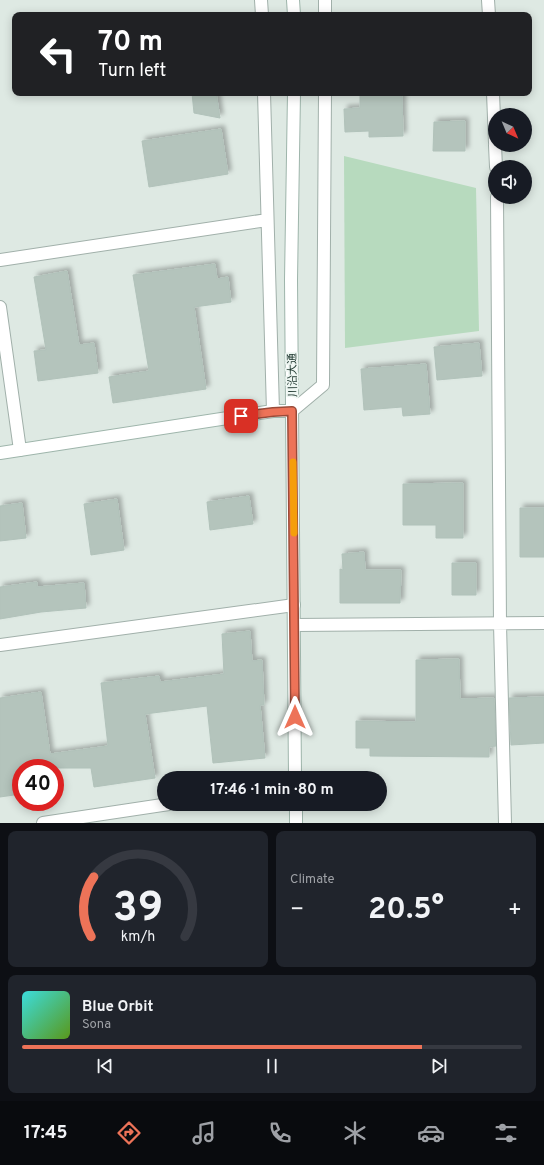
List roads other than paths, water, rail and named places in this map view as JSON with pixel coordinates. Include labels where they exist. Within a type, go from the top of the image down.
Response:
[{"type":"street","points":[[261,0],[262,12]]},
{"type":"street","points":[[294,0],[294,12]]},
{"type":"street","points":[[325,0],[325,12]]},
{"type":"street","points":[[488,0],[489,12]]},
{"type":"street","points":[[264,96],[273,412]]},
{"type":"street","name":"川沿大通","points":[[294,96],[291,280],[295,771]]},
{"type":"street","points":[[0,453],[273,412],[292,411],[323,384],[325,96]]},
{"type":"street","points":[[493,96],[494,108]]},
{"type":"street","points":[[497,204],[500,624],[505,823]]},
{"type":"street","points":[[0,260],[267,220]]},
{"type":"street","points":[[0,308],[20,450]]},
{"type":"street","points":[[0,645],[294,605]]},
{"type":"street","points":[[295,625],[544,623]]},
{"type":"street","points":[[43,823],[157,806]]},
{"type":"street","points":[[296,811],[296,823]]}]
